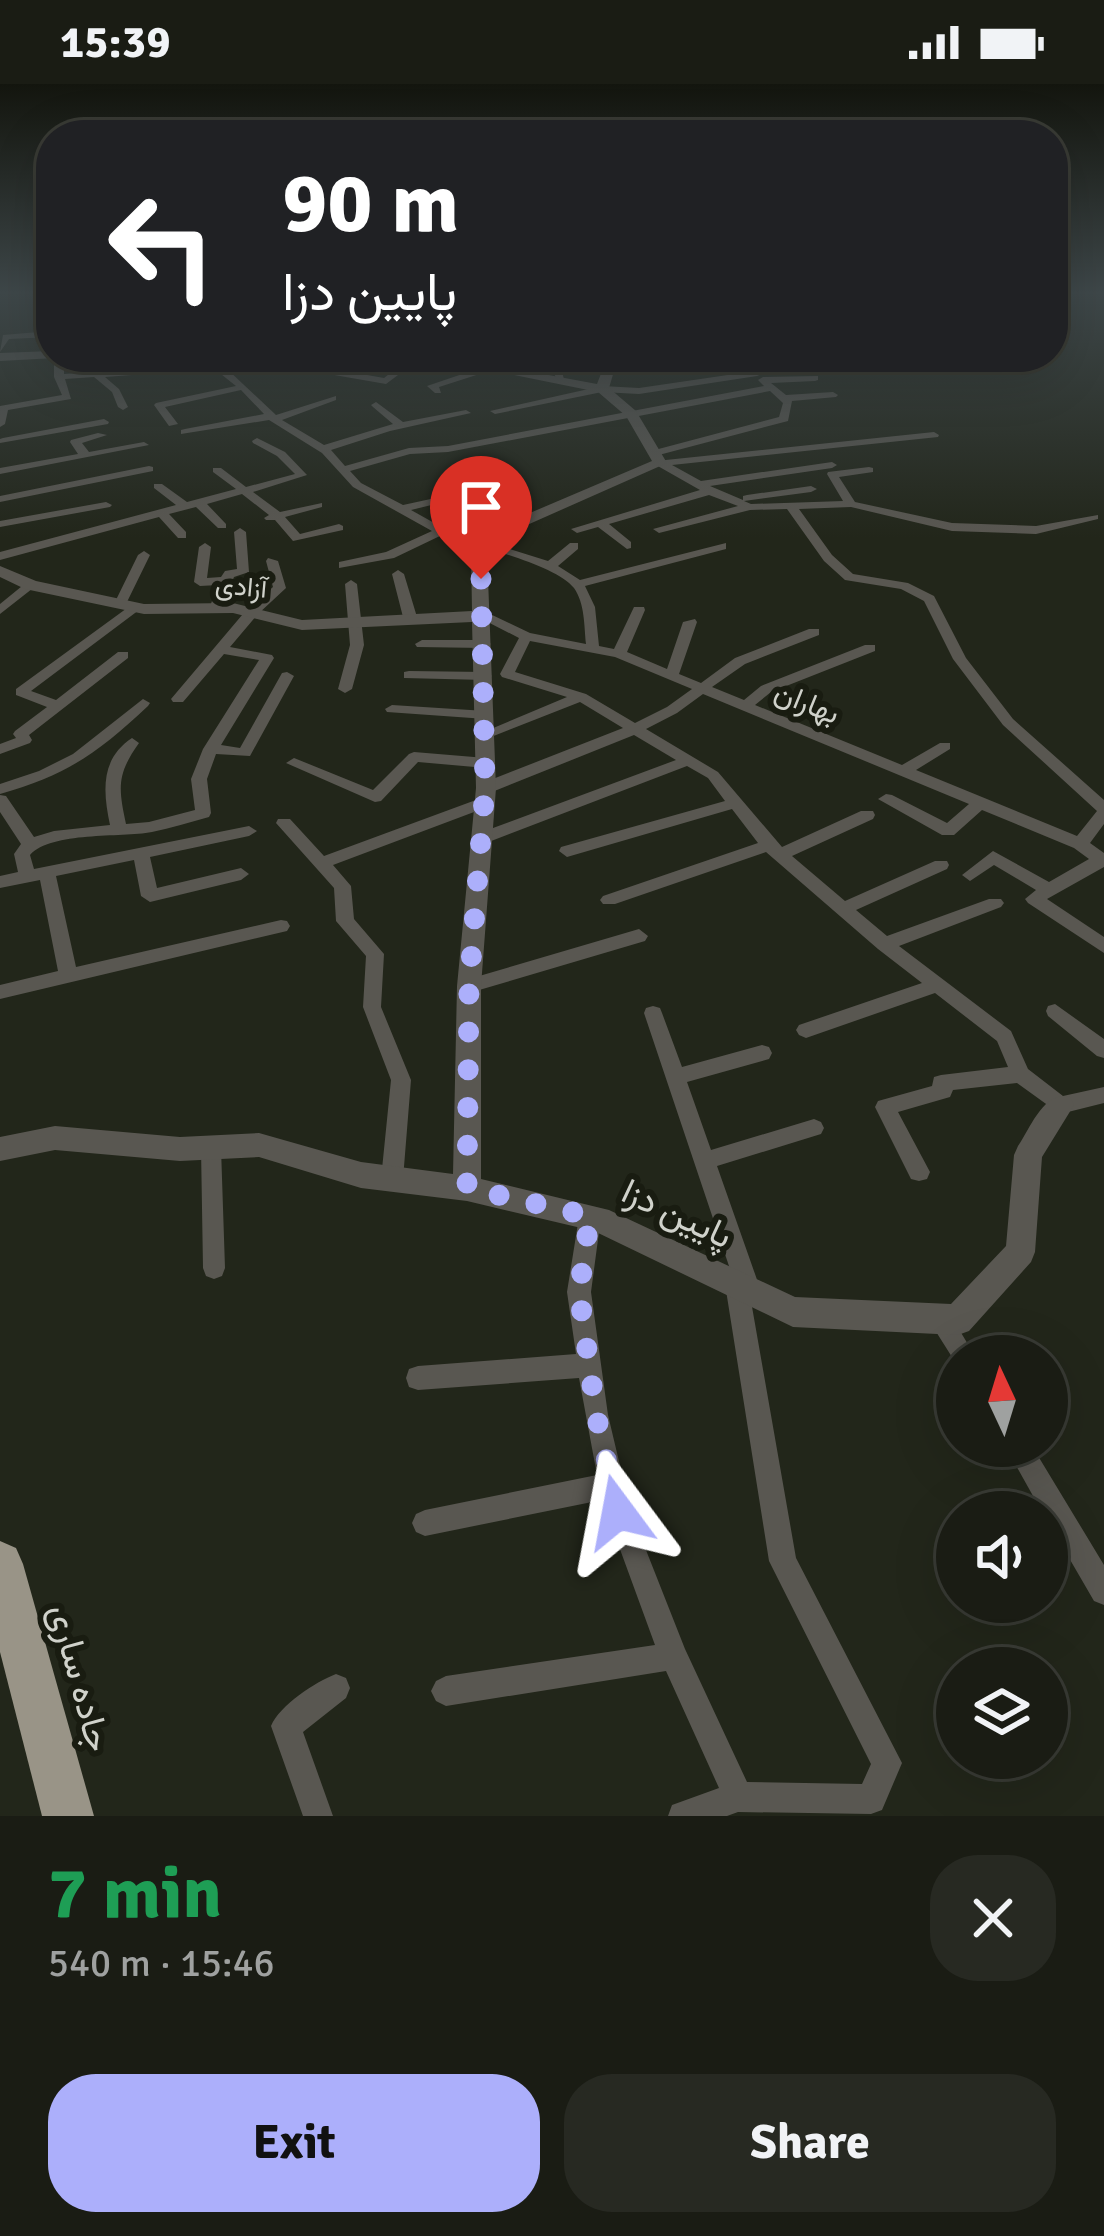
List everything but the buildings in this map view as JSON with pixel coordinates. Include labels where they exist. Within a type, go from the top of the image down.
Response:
[{"type":"highway","name":"جاده ساری","points":[[0,1564],[68,1816]]},
{"type":"street","points":[[81,376],[59,377],[68,397],[3,408],[1,432],[6,452],[0,472],[143,445]]},
{"type":"street","points":[[98,376],[116,391],[123,407]]},
{"type":"street","points":[[229,376],[273,417],[323,449],[357,484],[441,531],[550,566],[578,584],[589,607],[593,649]]},
{"type":"street","points":[[356,376],[386,381],[393,376]]},
{"type":"street","points":[[437,391],[432,386],[469,376]]},
{"type":"street","points":[[533,376],[639,391],[764,378],[815,378]]},
{"type":"street","points":[[560,376],[562,381]]},
{"type":"street","points":[[601,376],[602,389],[631,414],[658,458],[704,488],[750,507]]},
{"type":"street","points":[[467,1188],[469,986],[486,763],[479,551],[503,530],[658,458],[773,425],[787,412],[785,398],[764,378]]},
{"type":"street","points":[[341,470],[409,452],[448,449],[631,414],[764,378]]},
{"type":"street","points":[[159,405],[243,387]]},
{"type":"street","points":[[495,411],[602,389]]},
{"type":"street","points":[[150,392],[173,424]]},
{"type":"street","points":[[785,398],[833,395]]},
{"type":"street","points":[[184,432],[273,417],[333,398]]},
{"type":"street","points":[[376,405],[402,426]]},
{"type":"street","points":[[323,449],[466,413]]},
{"type":"street","points":[[1,432],[103,428],[75,442],[85,454],[81,457]]},
{"type":"street","points":[[658,458],[934,435]]},
{"type":"street","points":[[0,556],[302,475],[281,454],[257,441]]},
{"type":"street","points":[[577,529],[704,488],[832,465]]},
{"type":"street","points":[[0,499],[149,469]]},
{"type":"street","points":[[217,470],[297,538],[339,528]]},
{"type":"street","points":[[851,504],[832,474],[869,470]]},
{"type":"street","points":[[402,508],[509,483]]},
{"type":"street","points":[[158,486],[222,526]]},
{"type":"street","points":[[731,500],[811,489]]},
{"type":"street","points":[[659,529],[750,507],[851,504],[952,527],[1036,530],[1094,517]]},
{"type":"street","points":[[0,524],[106,505]]},
{"type":"street","points":[[272,518],[318,506]]},
{"type":"street","points":[[793,509],[828,558],[849,577],[904,586],[929,599],[960,659],[1008,722],[1104,811],[1080,844]]},
{"type":"street","points":[[163,515],[182,535]]},
{"type":"street","points":[[600,522],[627,545]]},
{"type":"street","points":[[343,565],[390,555],[441,531]]},
{"type":"street","points":[[215,609],[229,574],[243,572],[241,532]]},
{"type":"street","points":[[550,566],[574,546]]},
{"type":"street","points":[[578,584],[722,546]]},
{"type":"street","points":[[205,547],[200,582],[226,581]]},
{"type":"street","points":[[58,706],[21,692],[127,606],[144,555]]},
{"type":"street","points":[[178,699],[253,611],[280,588],[272,561]]},
{"type":"street","name":"آزادی","points":[[0,571],[31,585],[173,613],[253,611],[302,625],[483,616]]},
{"type":"street","points":[[398,574],[410,617]]},
{"type":"street","points":[[345,689],[357,645],[352,584]]},
{"type":"street","points":[[0,610],[31,585]]},
{"type":"street","points":[[619,655],[639,610]]},
{"type":"street","name":"بهاران","points":[[483,616],[526,636],[619,655],[1080,844],[1102,860]]},
{"type":"street","points":[[671,676],[690,622]]},
{"type":"street","points":[[320,863],[632,730],[740,662],[814,632]]},
{"type":"street","points":[[526,636],[507,674],[583,699],[713,775],[776,849],[884,944],[1004,1036],[1021,1074],[1060,1105]]},
{"type":"street","points":[[422,644],[484,644]]},
{"type":"street","points":[[744,707],[766,689],[870,648]]},
{"type":"street","points":[[68,974],[37,875],[22,854],[30,844],[54,836],[119,830],[203,813],[199,779],[211,749],[267,658],[220,649]]},
{"type":"street","points":[[0,749],[25,740],[20,734],[123,656]]},
{"type":"street","points":[[410,675],[485,676]]},
{"type":"street","points":[[211,749],[244,753],[286,676]]},
{"type":"street","points":[[392,709],[486,724],[583,699]]},
{"type":"street","points":[[0,789],[55,774],[99,744],[143,703]]},
{"type":"street","points":[[119,830],[110,781],[113,766],[132,743]]},
{"type":"street","points":[[902,772],[945,746]]},
{"type":"street","points":[[294,763],[375,797],[414,757],[486,763]]},
{"type":"street","points":[[480,839],[684,762]]},
{"type":"street","points":[[886,799],[949,831],[980,803]]},
{"type":"street","points":[[0,800],[30,844]]},
{"type":"street","points":[[567,851],[735,803]]},
{"type":"street","points":[[609,900],[776,849],[867,815]]},
{"type":"street","points":[[284,823],[342,886],[345,921],[375,954],[372,1007],[401,1080],[392,1179]]},
{"type":"street","points":[[0,882],[249,831]]},
{"type":"street","points":[[141,856],[150,896],[241,874]]},
{"type":"street","points":[[970,874],[993,857],[1050,890]]},
{"type":"street","points":[[1102,860],[1034,899],[1104,946]]},
{"type":"street","points":[[846,908],[941,866]]},
{"type":"street","points":[[884,944],[995,903]]},
{"type":"street","points":[[0,992],[281,926]]},
{"type":"street","points":[[469,986],[639,936]]},
{"type":"street","points":[[806,1030],[938,985]]},
{"type":"street","points":[[1055,1011],[1104,1050]]},
{"type":"street","points":[[652,1013],[742,1287],[783,1562],[887,1763],[871,1799],[852,1808],[738,1797],[683,1816]]},
{"type":"street","points":[[675,1077],[762,1053]]},
{"type":"street","points":[[919,1172],[885,1107],[943,1091],[941,1082],[1021,1074]]},
{"type":"street","points":[[940,1319],[958,1320],[1020,1252],[1028,1155],[1060,1105],[1104,1095]]},
{"type":"street","points":[[704,1161],[814,1128]]},
{"type":"street","name":"پایین دزا","points":[[0,1149],[55,1138],[180,1150],[259,1145],[361,1175],[467,1188],[590,1216],[793,1312],[940,1319]]},
{"type":"street","points":[[211,1148],[214,1268]]},
{"type":"street","points":[[590,1216],[579,1292],[612,1485],[674,1656],[738,1797]]},
{"type":"street","points":[[940,1319],[950,1335]]},
{"type":"street","points":[[418,1378],[590,1365]]},
{"type":"street","points":[[1030,1467],[1104,1591]]},
{"type":"street","points":[[425,1523],[612,1485]]},
{"type":"street","points":[[446,1691],[674,1656]]},
{"type":"street","points":[[318,1816],[286,1726],[336,1688]]},
{"type":"route","points":[[481,579],[485,788],[469,986],[467,1188],[590,1216],[579,1292],[596,1414],[618,1512]]}]
